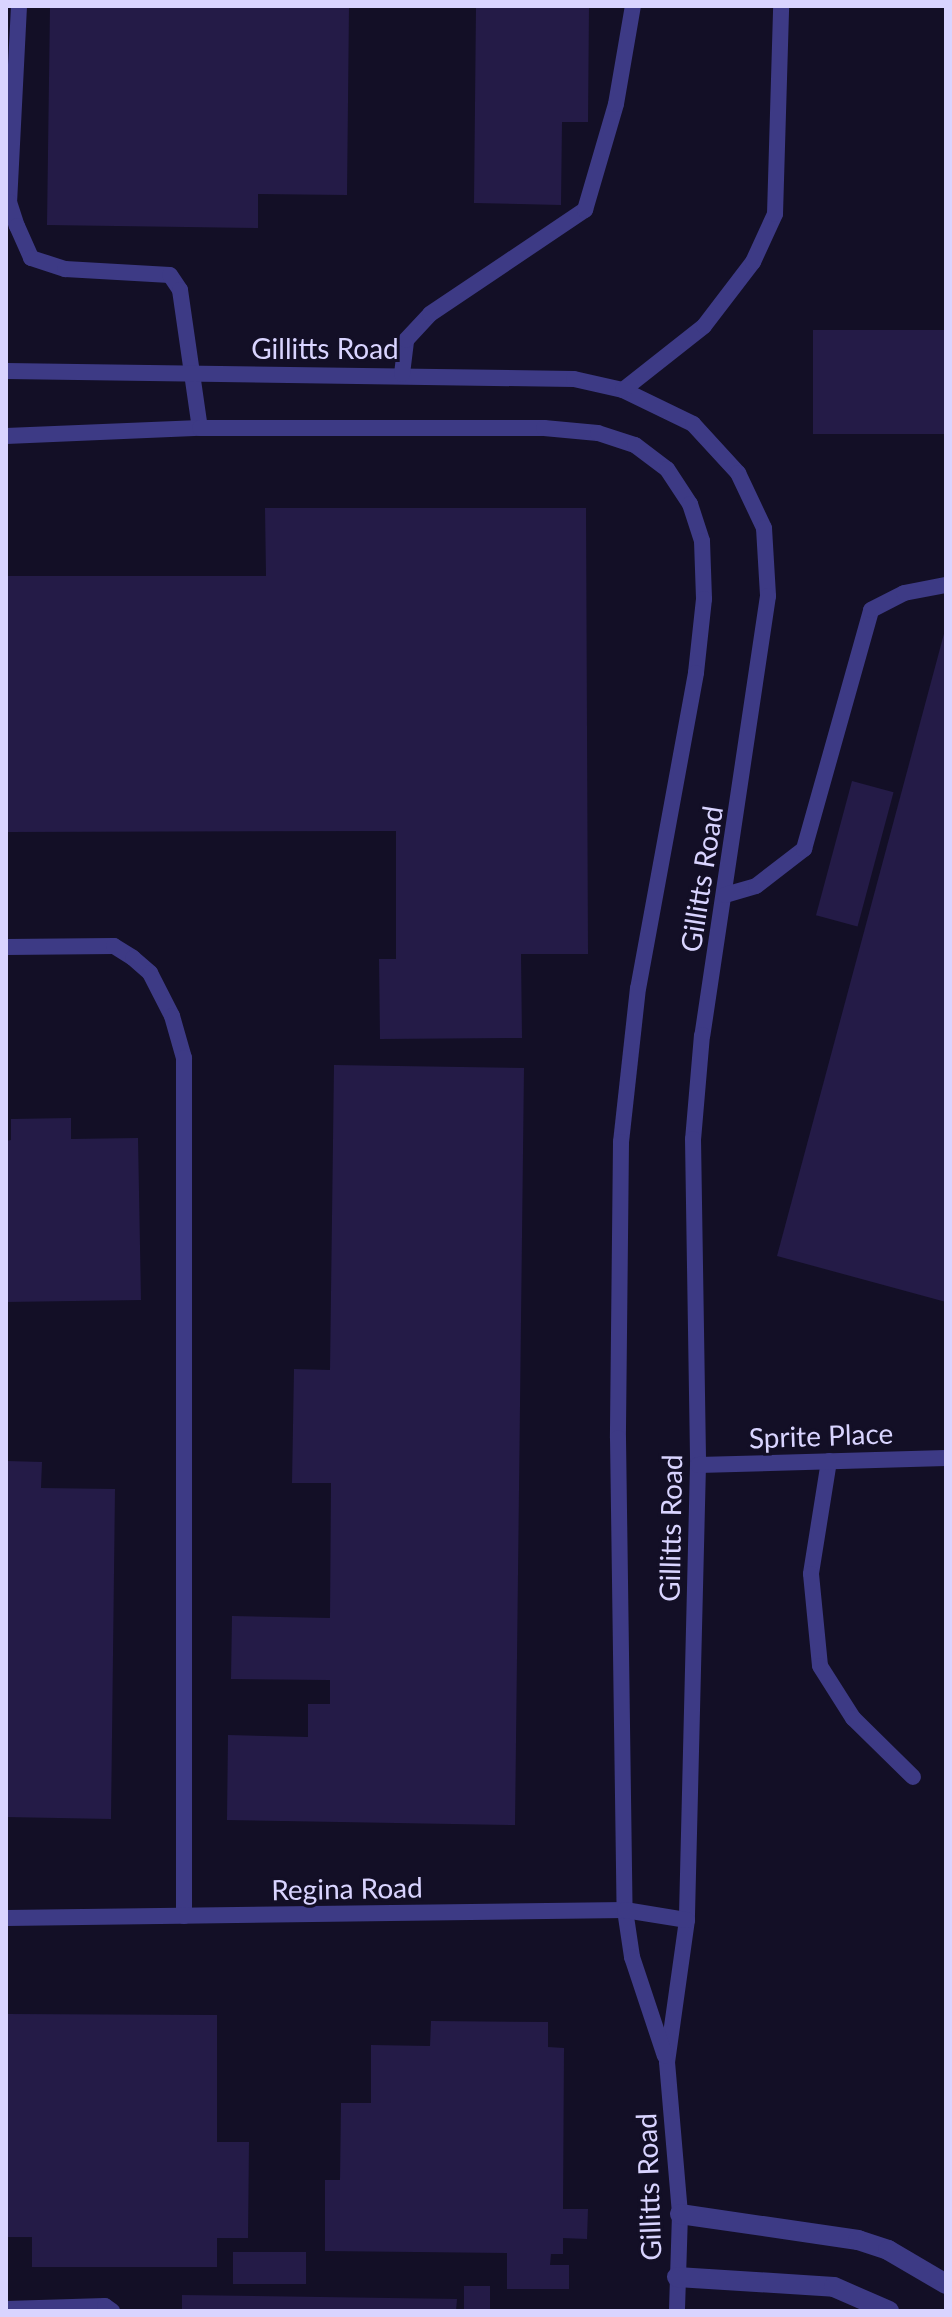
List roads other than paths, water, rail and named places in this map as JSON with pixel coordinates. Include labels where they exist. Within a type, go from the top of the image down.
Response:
[{"type":"street","points":[[680,2214],[858,2240],[888,2250],[946,2284]]},
{"type":"street","points":[[677,2277],[834,2287],[889,2311]]},
{"type":"lane","points":[[19,6],[9,202],[31,258],[65,269],[170,275],[180,290],[200,428]]},
{"type":"lane","points":[[402,374],[406,340],[430,314],[585,210],[616,104],[633,6]]},
{"type":"lane","points":[[623,390],[704,326],[753,262],[775,214],[781,6]]},
{"type":"lane","name":"Gillitts Road","points":[[6,371],[402,374],[574,379],[623,390],[666,407],[719,446],[753,498],[764,528],[768,596],[702,1035],[693,1139],[698,1465],[687,1920],[667,2062],[680,2214],[677,2311]]},
{"type":"lane","name":"Gillitts Road","points":[[6,436],[200,428],[544,428],[598,433],[635,445],[667,469],[690,504],[702,541],[704,599],[696,673],[638,988],[621,1142],[618,1438],[625,1910],[632,1957],[667,2062]]},
{"type":"lane","points":[[725,895],[756,886],[804,849],[871,610],[904,593],[946,585]]},
{"type":"lane","points":[[6,947],[114,946],[150,973],[172,1016],[184,1058],[184,1916]]},
{"type":"lane","name":"Sprite Place","points":[[698,1465],[946,1458]]},
{"type":"lane","points":[[829,1461],[811,1574],[820,1666],[853,1718],[913,1777]]},
{"type":"lane","name":"Regina Road","points":[[6,1918],[625,1910],[687,1920]]},
{"type":"lane","points":[[6,2309],[105,2306],[112,2311]]}]
